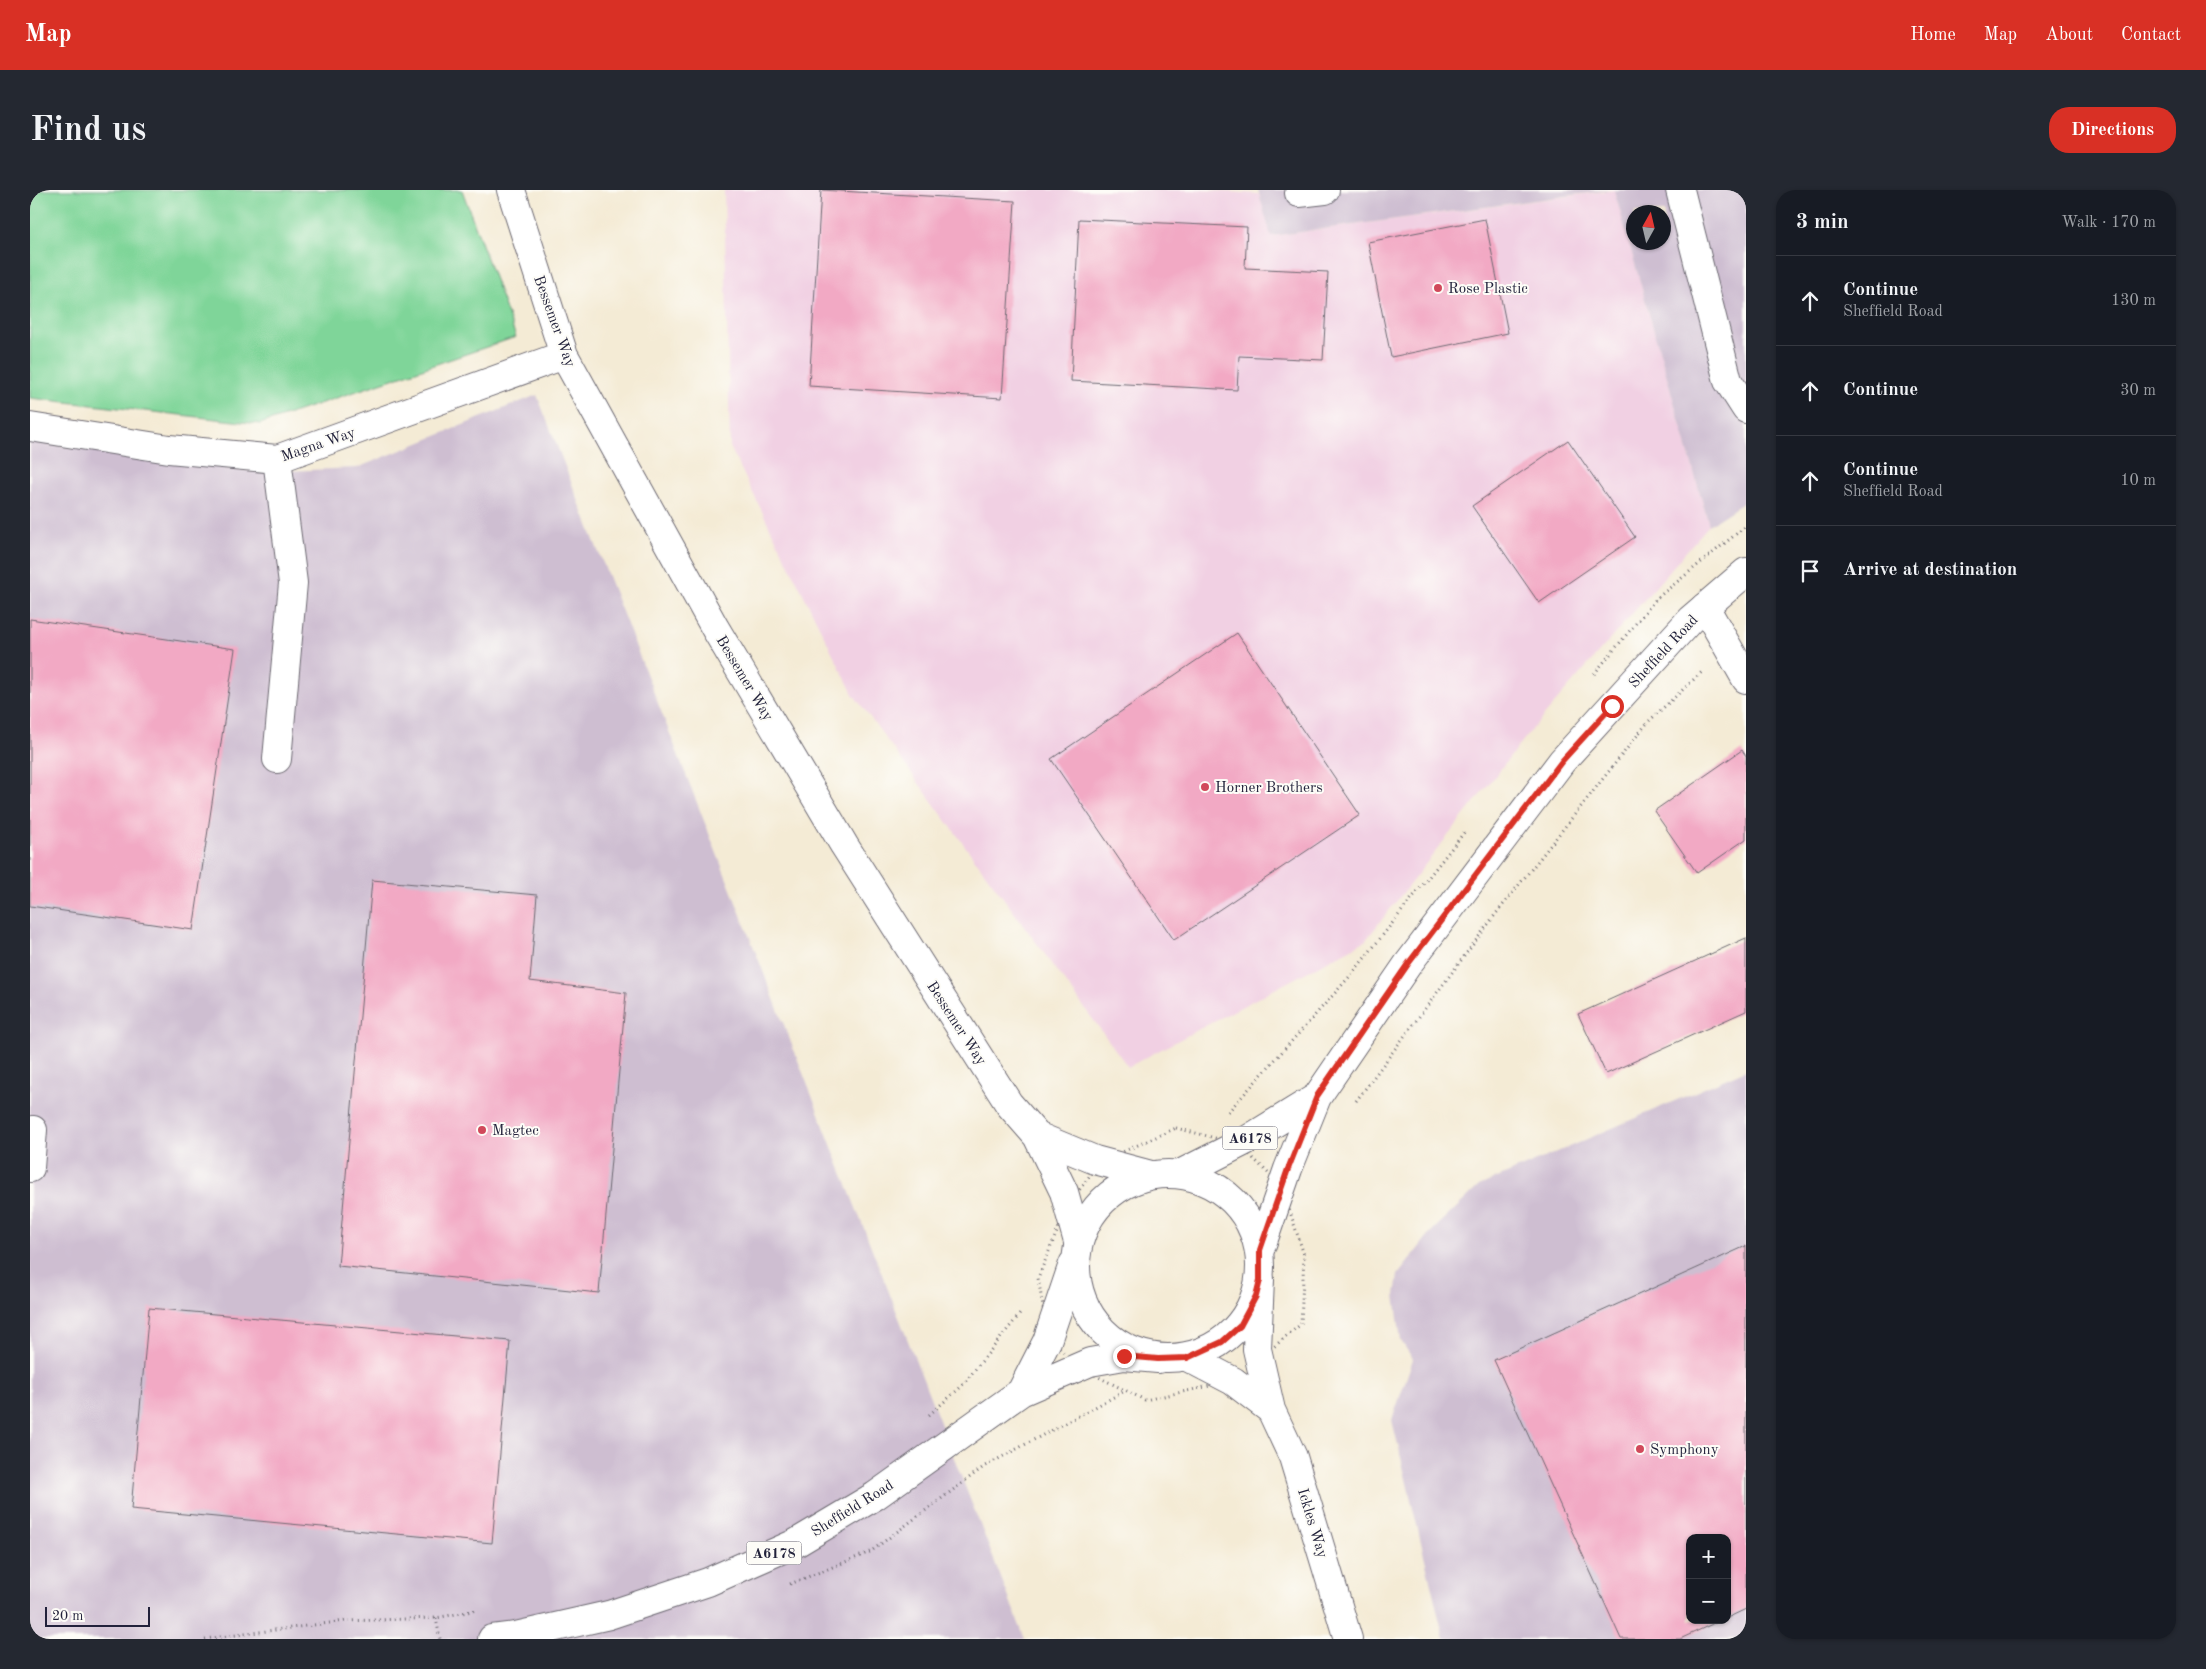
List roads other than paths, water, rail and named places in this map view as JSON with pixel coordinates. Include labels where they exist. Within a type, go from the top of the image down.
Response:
[{"type":"street","name":"Bessemer Way","points":[[511,190],[564,355],[714,628],[844,845],[1009,1104],[1037,1136],[1064,1192],[1068,1205],[1077,1250],[1076,1278],[1081,1299],[1103,1332],[1137,1354],[1158,1359]]},
{"type":"street","points":[[1680,190],[1728,381],[1746,408]]},
{"type":"street","name":"Magna Way","points":[[30,427],[169,449],[277,459],[564,355]]},
{"type":"street","points":[[276,759],[293,583],[277,459]]},
{"type":"street","name":"Sheffield Road","points":[[1260,1250],[1289,1197],[1317,1096],[1408,964],[1562,761],[1684,628],[1705,607],[1746,572]]},
{"type":"street","points":[[1705,607],[1746,679]]},
{"type":"street","name":"Sheffield Road","points":[[1180,1174],[1239,1144],[1317,1096]]},
{"type":"street","points":[[30,1168],[33,1130]]},
{"type":"street","name":"Bessemer Way","points":[[1037,1136],[1100,1162],[1151,1175]]},
{"type":"street","points":[[1151,1175],[1180,1174],[1209,1183],[1230,1198],[1251,1223],[1260,1250]]},
{"type":"street","name":"Sheffield Road","points":[[1021,1392],[1048,1336],[1089,1217],[1110,1194],[1125,1184],[1151,1175]]},
{"type":"street","name":"Ickles Way","points":[[1260,1250],[1257,1349],[1271,1410],[1293,1457],[1348,1639]]},
{"type":"street","points":[[1158,1359],[1187,1358],[1222,1342],[1240,1326],[1256,1296],[1260,1280]]},
{"type":"street","name":"Sheffield Road","points":[[492,1639],[516,1636],[609,1615],[708,1582],[796,1543],[875,1496],[1021,1392],[1090,1362],[1124,1356],[1158,1359]]},
{"type":"street","name":"Ickles Way","points":[[1187,1358],[1233,1381],[1271,1410]]},
{"type":"place","name":"Rose Plastic","points":[[1438,288]]},
{"type":"place","name":"Horner Brothers","points":[[1205,787]]},
{"type":"place","name":"Magtec","points":[[482,1130]]},
{"type":"place","name":"Symphony","points":[[1640,1449]]}]
